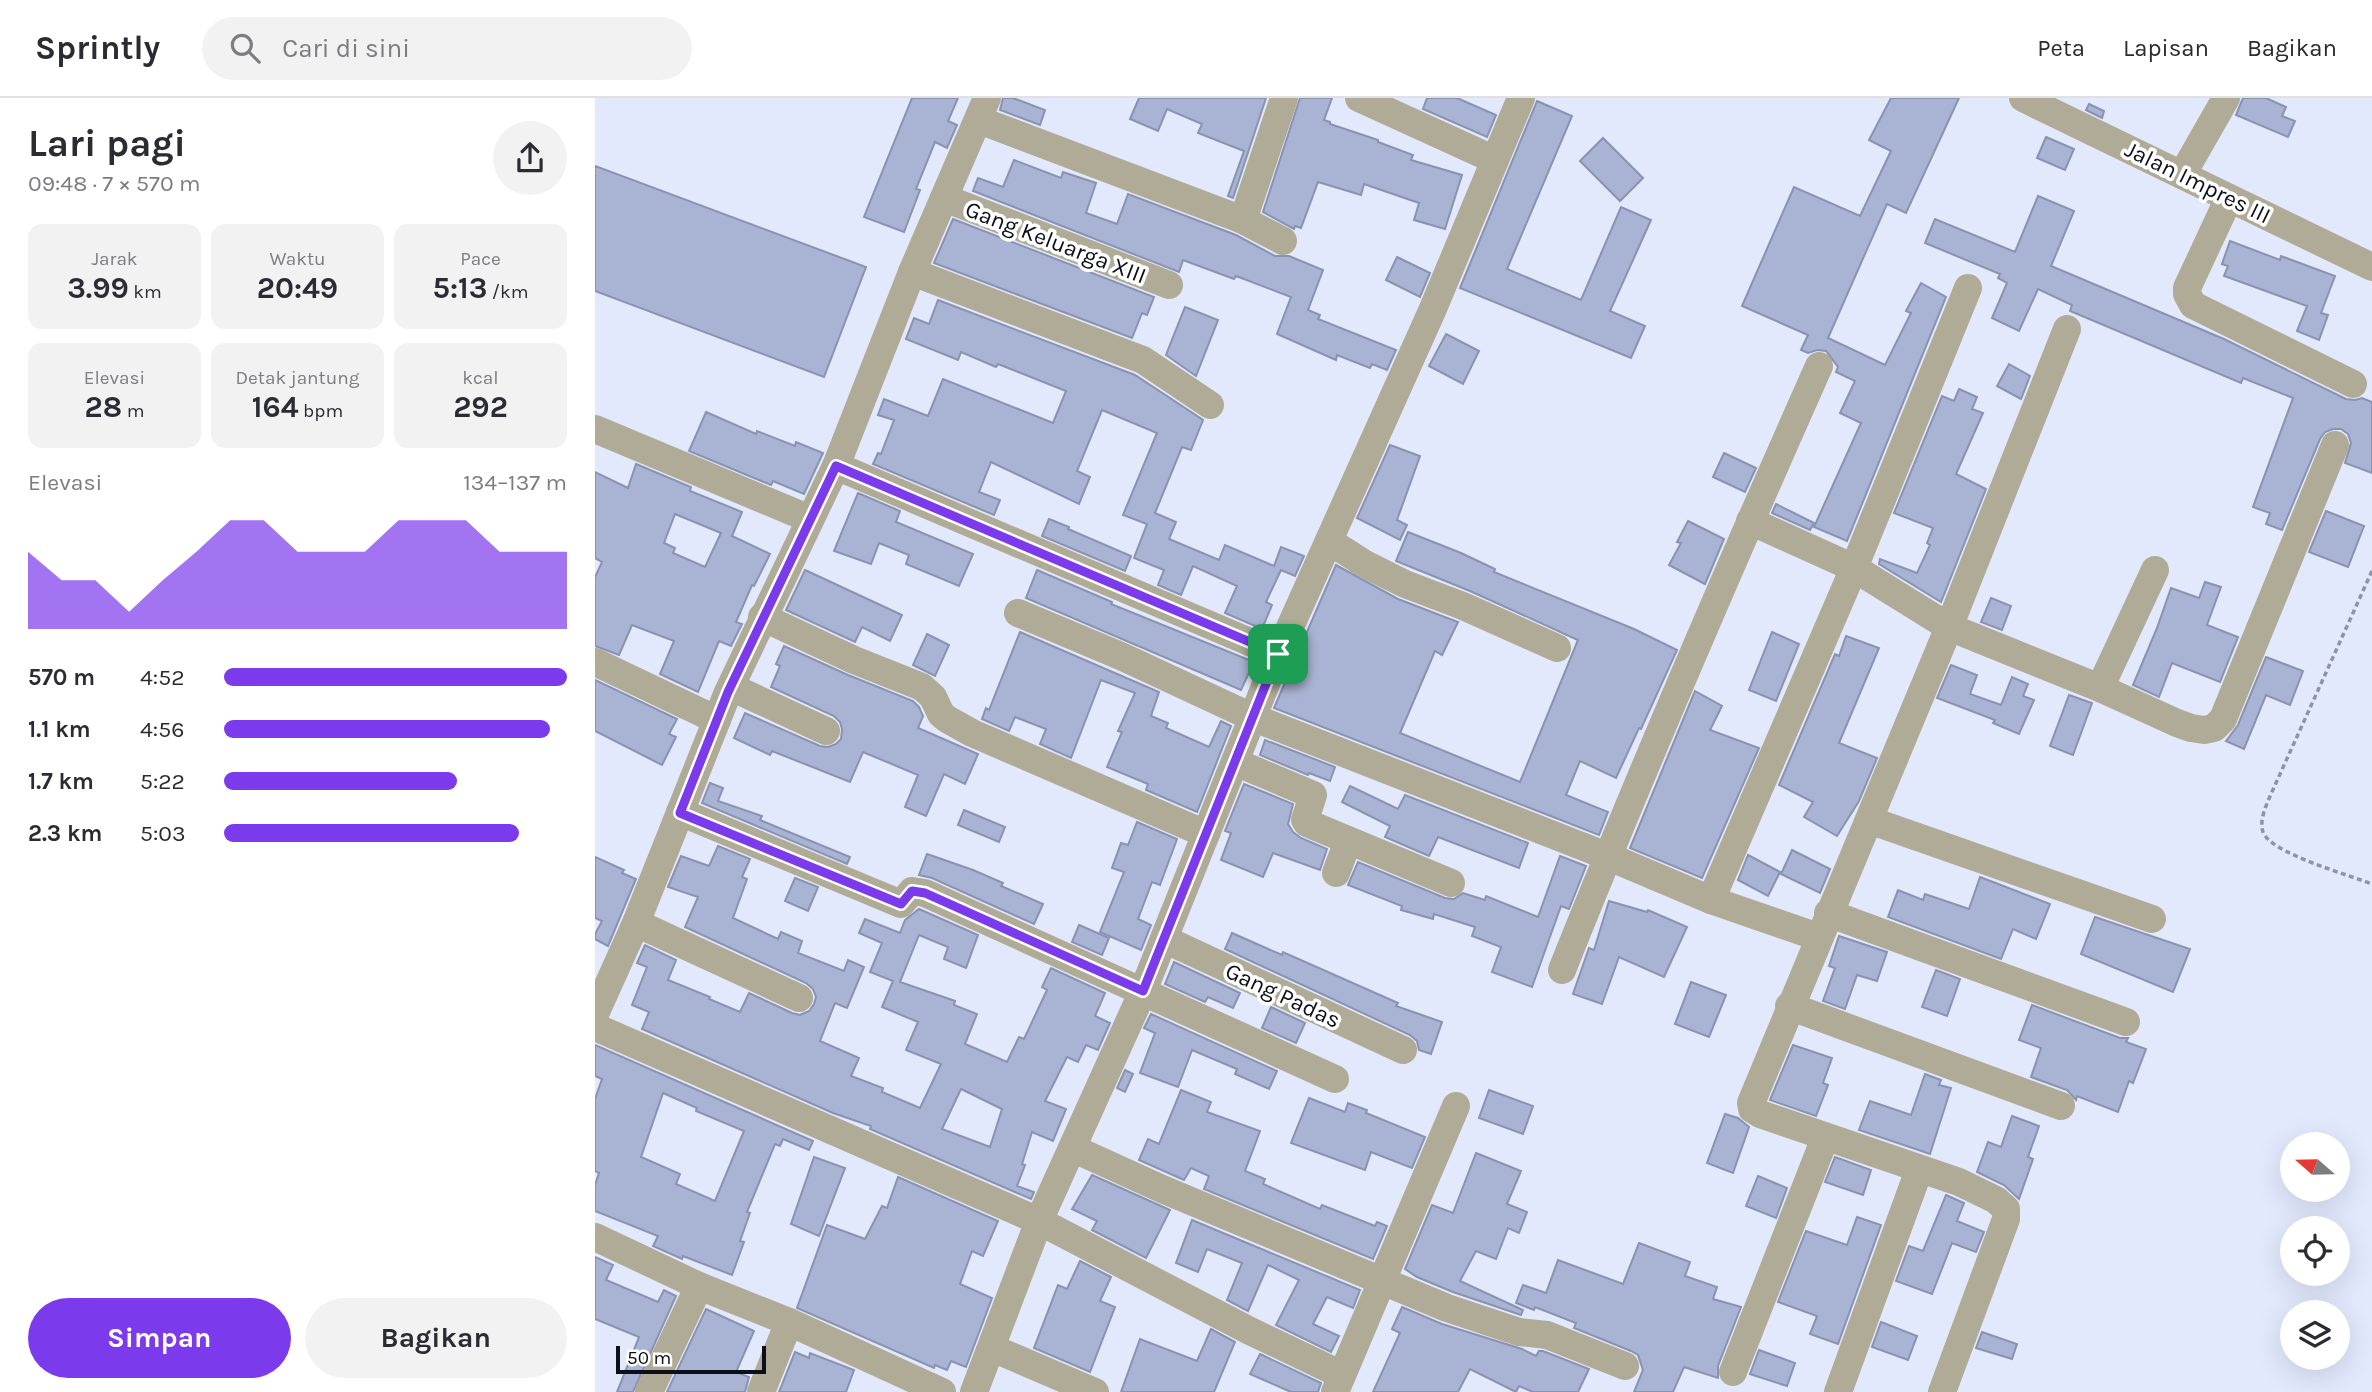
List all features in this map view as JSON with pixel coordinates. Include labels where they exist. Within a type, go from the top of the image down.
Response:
[{"type":"street","points":[[1243,220],[1285,98]]},
{"type":"street","points":[[1359,98],[1495,160]]},
{"type":"street","points":[[974,1392],[1039,1220],[1143,991],[1278,654],[1432,311],[1521,98]]},
{"type":"street","name":"Jalan Impres III","points":[[2023,98],[2372,267]]},
{"type":"street","points":[[2182,175],[2226,98]]},
{"type":"street","points":[[595,1014],[636,923],[731,687],[836,466],[912,272],[983,109],[1243,220],[1283,241]]},
{"type":"street","name":"Gang Keluarga XIII","points":[[944,198],[1169,285]]},
{"type":"street","points":[[2228,198],[2187,288],[2193,305],[2353,384]]},
{"type":"street","points":[[912,272],[1143,360],[1210,405]]},
{"type":"street","points":[[1710,900],[1854,568],[1968,288]]},
{"type":"street","points":[[1942,1392],[2007,1219],[2006,1209],[1996,1200],[1959,1182],[1760,1114],[1751,1107],[1751,1101],[1949,627],[2067,329]]},
{"type":"street","points":[[1562,970],[1607,856],[1819,366]]},
{"type":"street","points":[[595,429],[810,519]]},
{"type":"street","points":[[1750,522],[1854,568],[1949,627],[2100,688],[2191,729],[2204,730],[2219,725],[2335,445]]},
{"type":"street","points":[[836,466],[1278,654]]},
{"type":"street","points":[[1329,541],[1365,564],[1405,584],[1463,606],[1557,648]]},
{"type":"street","points":[[2100,688],[2155,570]]},
{"type":"street","points":[[1018,613],[1123,657],[1254,718],[1607,856],[1710,900],[1823,925],[2126,1022]]},
{"type":"street","points":[[762,617],[854,660],[922,687],[933,697],[941,714],[972,733],[1206,834]]},
{"type":"street","points":[[595,662],[717,720]]},
{"type":"street","points":[[731,687],[827,731]]},
{"type":"street","points":[[1235,762],[1313,796],[1306,822],[1451,883]]},
{"type":"street","points":[[680,813],[901,904],[912,891],[925,893],[1335,1079]]},
{"type":"street","points":[[1869,820],[2151,919]]},
{"type":"street","points":[[1336,873],[1348,841]]},
{"type":"street","points":[[636,923],[799,998]]},
{"type":"street","name":"Gang Padas","points":[[1164,939],[1403,1050]]},
{"type":"street","points":[[1789,1006],[2061,1106]]},
{"type":"street","points":[[595,1027],[1039,1220],[1251,1331],[1338,1383],[1456,1106]]},
{"type":"street","points":[[1733,1372],[1825,1138]]},
{"type":"street","points":[[1072,1148],[1162,1189],[1447,1308],[1519,1332],[1546,1335],[1625,1367]]},
{"type":"street","points":[[1838,1392],[1919,1170]]},
{"type":"street","points":[[595,1237],[699,1286],[789,1322],[942,1392]]},
{"type":"street","points":[[649,1392],[699,1286]]},
{"type":"street","points":[[761,1392],[789,1322]]},
{"type":"street","points":[[992,1348],[1095,1392]]},
{"type":"path","points":[[2372,571],[2271,794],[2264,812],[2262,830],[2266,839],[2285,852],[2372,884]]},
{"type":"building","points":[[912,98],[958,98],[948,121],[957,125],[947,148],[935,142],[916,189],[920,190],[904,232],[864,217]]},
{"type":"building","points":[[1003,98],[1013,98],[1045,110],[1040,125],[1000,110]]},
{"type":"building","points":[[1139,98],[1266,98],[1233,198],[1228,196],[1244,151],[1198,133],[1202,124],[1167,109],[1158,131],[1130,119]]},
{"type":"building","points":[[1300,98],[1332,98],[1324,120],[1330,124],[1413,155],[1411,160],[1462,175],[1445,229],[1414,220],[1419,203],[1364,184],[1361,195],[1318,182],[1301,228],[1295,226],[1294,229],[1263,212]]},
{"type":"building","points":[[1427,98],[1457,98],[1496,115],[1487,137],[1423,109]]},
{"type":"building","points":[[1891,98],[1959,98],[1906,213],[1887,204],[1828,338],[1885,365],[1911,313],[1906,311],[1921,283],[1946,297],[1847,541],[1814,527],[1861,423],[1840,413],[1855,381],[1836,372],[1838,367],[1826,351],[1808,353],[1801,350],[1808,335],[1742,306],[1794,187],[1860,216],[1891,151],[1869,140]]},
{"type":"building","points":[[2243,98],[2266,98],[2286,107],[2282,116],[2295,121],[2288,137],[2236,115]]},
{"type":"building","points":[[1537,101],[1572,116],[1507,269],[1581,300],[1621,207],[1651,220],[1610,311],[1645,326],[1631,358],[1460,288]]},
{"type":"building","points":[[2089,104],[2104,111],[2102,118],[2086,110]]},
{"type":"building","points":[[2046,137],[2074,149],[2065,170],[2037,158]]},
{"type":"building","points":[[1603,138],[1643,178],[1620,201],[1580,161]]},
{"type":"building","points":[[1014,160],[1061,178],[1063,172],[1096,183],[1086,213],[1117,224],[1128,194],[1236,235],[1275,256],[1289,256],[1323,270],[1308,310],[1320,315],[1318,319],[1396,350],[1387,370],[1372,364],[1370,368],[1337,355],[1336,360],[1277,334],[1291,297],[1183,260],[1179,272],[973,191],[978,178],[1003,187]]},
{"type":"building","points":[[595,166],[866,267],[824,377],[595,291]]},
{"type":"building","points":[[2038,196],[2074,211],[2051,266],[2224,339],[2346,399],[2362,398],[2372,402],[2372,473],[2345,463],[2351,443],[2348,434],[2341,429],[2325,432],[2282,530],[2266,524],[2270,513],[2253,507],[2293,398],[2243,378],[2241,383],[2070,311],[2072,305],[2038,289],[2019,331],[1992,318],[2007,283],[1998,278],[2000,274],[1925,243],[1935,219],[2015,252]]},
{"type":"building","points":[[953,219],[1154,297],[1147,315],[1142,313],[1132,338],[934,263]]},
{"type":"building","points":[[2230,241],[2280,260],[2281,256],[2335,276],[2321,313],[2328,315],[2319,340],[2297,331],[2307,306],[2224,276],[2228,266],[2222,264]]},
{"type":"building","points":[[1397,257],[1430,273],[1420,297],[1386,280]]},
{"type":"building","points":[[938,300],[1135,375],[1203,420],[1191,450],[1182,447],[1155,513],[1176,522],[1169,539],[1219,560],[1225,545],[1274,566],[1281,547],[1304,556],[1295,576],[1281,570],[1266,602],[1272,605],[1262,629],[1225,613],[1237,586],[1193,566],[1181,595],[1158,585],[1164,570],[1134,558],[1147,524],[1123,515],[1157,433],[1102,410],[1077,471],[1090,477],[1079,504],[991,462],[979,492],[1000,500],[994,515],[873,464],[878,453],[881,454],[894,420],[878,415],[884,399],[928,416],[943,379],[1053,423],[1066,391],[998,364],[996,367],[961,352],[958,360],[906,339],[914,318],[929,324]]},
{"type":"building","points":[[1185,307],[1218,320],[1196,376],[1166,355]]},
{"type":"building","points":[[1446,334],[1479,351],[1463,384],[1429,366]]},
{"type":"building","points":[[2009,364],[2030,376],[2021,399],[1997,386]]},
{"type":"building","points":[[1959,389],[1977,397],[1972,409],[1983,413],[1956,474],[1986,489],[1941,602],[1879,564],[1880,559],[1917,573],[1930,545],[1927,543],[1933,528],[1894,513],[1942,396],[1954,401]]},
{"type":"building","points":[[706,412],[756,434],[757,431],[795,446],[796,442],[823,453],[804,494],[773,481],[771,485],[689,451]]},
{"type":"building","points":[[1390,445],[1420,456],[1397,520],[1407,525],[1400,540],[1357,518]]},
{"type":"building","points":[[1724,453],[1756,468],[1745,492],[1713,477]]},
{"type":"building","points":[[636,464],[691,487],[690,491],[742,512],[732,536],[770,554],[754,586],[752,585],[736,622],[742,624],[731,646],[719,641],[698,692],[660,674],[674,641],[632,625],[619,655],[595,646],[595,577],[602,562],[595,558],[595,472],[628,488]],"holes":[[[675,514],[721,533],[705,567],[673,553],[675,548],[664,543]]]},
{"type":"building","points":[[858,493],[900,511],[896,522],[973,554],[959,586],[906,564],[909,555],[879,543],[871,564],[834,551]]},
{"type":"building","points":[[1776,504],[1814,523],[1810,530],[1772,513]]},
{"type":"building","points":[[2326,511],[2364,526],[2348,567],[2309,552]]},
{"type":"building","points":[[1049,519],[1131,556],[1125,571],[1042,536]]},
{"type":"building","points":[[1688,521],[1724,539],[1705,584],[1669,565],[1681,543],[1677,542]]},
{"type":"building","points":[[1408,532],[1677,650],[1616,778],[1580,761],[1566,795],[1608,812],[1599,835],[1274,708],[1336,565],[1398,599],[1458,622],[1442,655],[1435,651],[1400,733],[1520,782],[1578,640],[1396,561]]},
{"type":"building","points":[[805,570],[902,615],[890,641],[862,627],[855,642],[786,610]]},
{"type":"building","points":[[1037,570],[1112,602],[1111,604],[1254,662],[1241,690],[1026,598]]},
{"type":"building","points":[[2205,582],[2221,587],[2207,625],[2238,637],[2220,682],[2172,663],[2159,697],[2133,685],[2171,588],[2199,598]]},
{"type":"building","points":[[1991,598],[2011,606],[2002,630],[1981,622]]},
{"type":"building","points":[[1020,632],[1159,692],[1151,716],[1168,723],[1166,728],[1209,747],[1221,721],[1231,726],[1197,812],[1146,790],[1148,784],[1107,767],[1122,732],[1118,731],[1135,693],[1101,680],[1071,758],[1040,744],[1046,729],[1015,717],[1009,731],[982,719],[986,708],[989,710]]},
{"type":"building","points":[[1772,632],[1799,644],[1776,701],[1749,690]]},
{"type":"building","points":[[927,634],[949,645],[935,676],[913,665]]},
{"type":"building","points":[[1846,636],[1879,648],[1839,743],[1877,758],[1859,801],[1837,836],[1804,817],[1813,802],[1779,785],[1835,654],[1839,656]]},
{"type":"building","points":[[784,646],[913,701],[923,716],[918,728],[978,754],[965,784],[944,774],[926,816],[905,807],[918,775],[863,752],[850,782],[772,751],[770,755],[734,738],[745,713],[820,746],[828,747],[841,739],[840,722],[834,716],[771,687],[780,666],[776,664]]},
{"type":"building","points":[[2266,657],[2303,671],[2290,705],[2266,695],[2244,749],[2226,741],[2238,725]]},
{"type":"building","points":[[1951,665],[1977,675],[1970,694],[2001,705],[2012,677],[2028,684],[2023,696],[2034,700],[2019,734],[1993,723],[1995,720],[1937,698]]},
{"type":"building","points":[[595,680],[677,719],[669,734],[676,737],[662,765],[595,731]]},
{"type":"building","points":[[1695,691],[1722,706],[1710,730],[1759,748],[1702,878],[1630,848]]},
{"type":"building","points":[[2069,695],[2092,703],[2073,755],[2050,746]]},
{"type":"building","points":[[1265,740],[1335,767],[1330,781],[1260,755]]},
{"type":"building","points":[[710,783],[723,788],[718,801],[762,816],[760,820],[850,857],[847,864],[702,803]]},
{"type":"building","points":[[1244,784],[1293,804],[1288,824],[1293,832],[1327,849],[1320,870],[1273,853],[1263,877],[1221,860],[1231,833],[1225,831]]},
{"type":"building","points":[[1350,786],[1398,809],[1405,795],[1528,843],[1519,868],[1438,837],[1429,856],[1385,837],[1390,826],[1342,802]]},
{"type":"building","points":[[964,810],[1005,827],[999,842],[958,825]]},
{"type":"building","points":[[1137,822],[1177,839],[1160,885],[1152,882],[1138,919],[1151,925],[1141,950],[1100,932],[1124,872],[1112,868],[1121,843],[1128,845]]},
{"type":"building","points":[[718,846],[750,859],[742,877],[747,879],[733,918],[778,939],[781,932],[802,941],[798,953],[844,971],[848,960],[864,967],[847,1008],[835,1003],[820,1041],[859,1058],[851,1076],[883,1088],[882,1092],[920,1108],[941,1064],[906,1050],[918,1022],[882,1007],[893,981],[870,972],[882,943],[859,933],[865,919],[900,933],[905,920],[919,909],[978,935],[966,968],[944,959],[948,947],[919,935],[900,982],[955,1001],[954,1005],[977,1014],[965,1044],[1007,1062],[1019,1037],[1024,1039],[1047,990],[1042,987],[1051,968],[1105,993],[1095,1016],[1110,1023],[1098,1050],[1086,1045],[1078,1062],[1067,1057],[1045,1101],[1066,1109],[1053,1141],[1032,1132],[1017,1186],[1034,1192],[1031,1199],[870,1129],[871,1126],[833,1113],[642,1029],[649,1012],[632,1005],[647,967],[637,963],[645,945],[676,960],[668,980],[740,1012],[749,993],[800,1015],[809,1011],[814,1004],[816,997],[813,989],[806,983],[685,927],[698,897],[668,887],[681,856],[709,866]],"holes":[[[961,1089],[1002,1109],[990,1147],[942,1129]]]},
{"type":"building","points":[[1792,850],[1830,869],[1820,893],[1781,874]]},
{"type":"building","points":[[927,854],[973,870],[1003,883],[1001,886],[1043,904],[1034,924],[932,878],[919,875]]},
{"type":"building","points":[[1748,855],[1780,872],[1768,896],[1738,880]]},
{"type":"building","points":[[1560,856],[1586,866],[1569,909],[1561,906],[1532,987],[1492,972],[1501,947],[1472,936],[1475,927],[1434,914],[1433,919],[1401,910],[1402,906],[1348,885],[1358,862],[1445,898],[1454,899],[1463,893],[1485,900],[1486,896],[1538,917]]},
{"type":"building","points":[[595,857],[624,870],[622,873],[636,879],[608,946],[595,939],[602,921],[595,918]]},
{"type":"building","points":[[1980,877],[2050,904],[2036,939],[2013,929],[2001,959],[1888,917],[1898,890],[1923,900],[1925,894],[1969,909]]},
{"type":"building","points":[[795,878],[818,887],[808,911],[785,901]]},
{"type":"building","points":[[1609,901],[1647,912],[1648,910],[1687,927],[1664,977],[1619,957],[1602,1004],[1573,994],[1589,948],[1594,950]]},
{"type":"building","points":[[2095,917],[2190,949],[2173,992],[2081,954]]},
{"type":"building","points":[[1079,925],[1109,938],[1102,955],[1072,942]]},
{"type":"building","points":[[1232,933],[1282,955],[1283,952],[1398,1003],[1396,1006],[1442,1022],[1431,1054],[1419,1050],[1417,1041],[1410,1035],[1225,949]]},
{"type":"building","points":[[1839,936],[1887,952],[1877,981],[1857,975],[1845,1009],[1823,1001],[1835,968],[1829,966]]},
{"type":"building","points":[[1174,962],[1240,993],[1233,1008],[1208,997],[1205,1002],[1165,984]]},
{"type":"building","points":[[1936,970],[1960,979],[1947,1016],[1922,1007]]},
{"type":"building","points":[[1691,982],[1726,995],[1709,1037],[1675,1024]]},
{"type":"building","points":[[2032,1005],[2120,1038],[2128,1038],[2126,1042],[2146,1049],[2133,1083],[2129,1081],[2118,1112],[2077,1096],[2076,1100],[2067,1090],[2031,1077],[2041,1048],[2019,1040]]},
{"type":"building","points":[[1271,1007],[1305,1023],[1296,1043],[1262,1028]]},
{"type":"building","points":[[1151,1014],[1277,1071],[1269,1089],[1235,1074],[1237,1069],[1192,1050],[1178,1087],[1140,1073],[1155,1033],[1144,1028]]},
{"type":"building","points":[[595,1045],[813,1141],[809,1150],[783,1139],[780,1146],[775,1144],[747,1212],[750,1213],[740,1241],[744,1242],[732,1275],[683,1256],[682,1259],[653,1246],[658,1236],[595,1211],[595,1185],[599,1173],[595,1171],[595,1099],[602,1079],[595,1076]],"holes":[[[663,1093],[697,1108],[696,1111],[744,1131],[715,1201],[676,1184],[680,1174],[641,1157]]]},
{"type":"building","points":[[1793,1045],[1832,1058],[1823,1083],[1828,1085],[1816,1116],[1770,1100]]},
{"type":"building","points":[[1125,1070],[1133,1074],[1125,1092],[1117,1088]]},
{"type":"building","points":[[1925,1074],[1941,1080],[1939,1085],[1951,1088],[1930,1154],[1859,1130],[1870,1101],[1911,1115]]},
{"type":"building","points":[[1181,1090],[1211,1102],[1207,1112],[1260,1131],[1245,1171],[1265,1179],[1263,1184],[1320,1209],[1322,1205],[1375,1226],[1377,1222],[1387,1226],[1373,1259],[1204,1189],[1209,1176],[1191,1168],[1184,1180],[1139,1160],[1148,1139],[1159,1144]]},
{"type":"building","points":[[1489,1090],[1533,1106],[1523,1134],[1479,1118]]},
{"type":"building","points":[[1309,1098],[1345,1112],[1348,1103],[1425,1137],[1412,1168],[1371,1152],[1365,1170],[1291,1143]]},
{"type":"building","points":[[1725,1114],[1738,1118],[1749,1127],[1733,1173],[1707,1163]]},
{"type":"building","points":[[2012,1116],[2039,1126],[2028,1157],[2033,1159],[2019,1199],[2004,1185],[1977,1172],[1988,1142],[2001,1147]]},
{"type":"building","points":[[1476,1153],[1521,1171],[1507,1204],[1527,1212],[1519,1233],[1508,1228],[1496,1259],[1476,1251],[1460,1281],[1523,1310],[1521,1315],[1453,1292],[1405,1269],[1432,1205],[1453,1213]]},
{"type":"building","points":[[814,1157],[845,1168],[819,1236],[791,1224]]},
{"type":"building","points":[[1835,1157],[1871,1170],[1863,1195],[1825,1182]]},
{"type":"building","points":[[1092,1175],[1170,1210],[1146,1258],[1092,1230],[1097,1221],[1072,1209]]},
{"type":"building","points":[[1758,1176],[1787,1188],[1776,1218],[1746,1206]]},
{"type":"building","points":[[898,1177],[998,1221],[983,1256],[972,1251],[960,1284],[992,1298],[966,1367],[951,1361],[947,1370],[935,1365],[934,1368],[797,1308],[827,1225],[865,1239],[882,1206],[887,1208]]},
{"type":"building","points":[[1946,1195],[1964,1203],[1957,1221],[1984,1232],[1976,1252],[1952,1243],[1932,1294],[1896,1281],[1909,1246],[1923,1251]]},
{"type":"building","points":[[1857,1217],[1881,1225],[1838,1344],[1810,1334],[1817,1316],[1778,1302],[1806,1231],[1847,1245]]},
{"type":"building","points":[[1192,1220],[1360,1290],[1353,1308],[1327,1297],[1313,1324],[1339,1336],[1331,1352],[1276,1325],[1299,1280],[1268,1265],[1248,1311],[1227,1300],[1242,1263],[1207,1249],[1198,1272],[1176,1263]]},
{"type":"building","points":[[1639,1243],[1690,1262],[1685,1276],[1717,1287],[1713,1299],[1741,1307],[1718,1366],[1718,1378],[1684,1367],[1673,1392],[1634,1392],[1643,1370],[1638,1355],[1574,1328],[1576,1323],[1535,1307],[1534,1310],[1516,1303],[1523,1285],[1546,1293],[1558,1260],[1623,1284]]},
{"type":"building","points":[[595,1257],[613,1265],[606,1280],[658,1302],[664,1290],[676,1296],[633,1392],[617,1392],[639,1337],[595,1319]]},
{"type":"building","points":[[1080,1261],[1111,1277],[1100,1301],[1115,1307],[1090,1372],[1034,1348],[1058,1285],[1067,1289]]},
{"type":"building","points":[[1402,1307],[1442,1324],[1522,1349],[1536,1356],[1539,1351],[1543,1351],[1589,1369],[1578,1392],[1533,1392],[1519,1386],[1516,1392],[1470,1369],[1458,1392],[1373,1392],[1400,1333],[1392,1329]]},
{"type":"building","points":[[706,1309],[754,1331],[736,1372],[749,1377],[745,1392],[667,1392]]},
{"type":"building","points":[[1881,1322],[1917,1336],[1908,1360],[1872,1347]]},
{"type":"building","points":[[1211,1329],[1235,1342],[1214,1392],[1121,1392],[1140,1339],[1197,1361]]},
{"type":"building","points":[[1982,1332],[2017,1344],[2012,1359],[1976,1348]]},
{"type":"building","points":[[1759,1350],[1795,1363],[1787,1386],[1750,1374]]},
{"type":"building","points":[[795,1352],[809,1358],[810,1353],[854,1370],[846,1392],[779,1392]]},
{"type":"building","points":[[1260,1354],[1321,1383],[1318,1392],[1291,1392],[1250,1374]]},
{"type":"route","points":[[836,466],[1278,654],[1143,991],[925,893],[912,891],[901,904],[680,813],[728,692],[836,466]]}]
